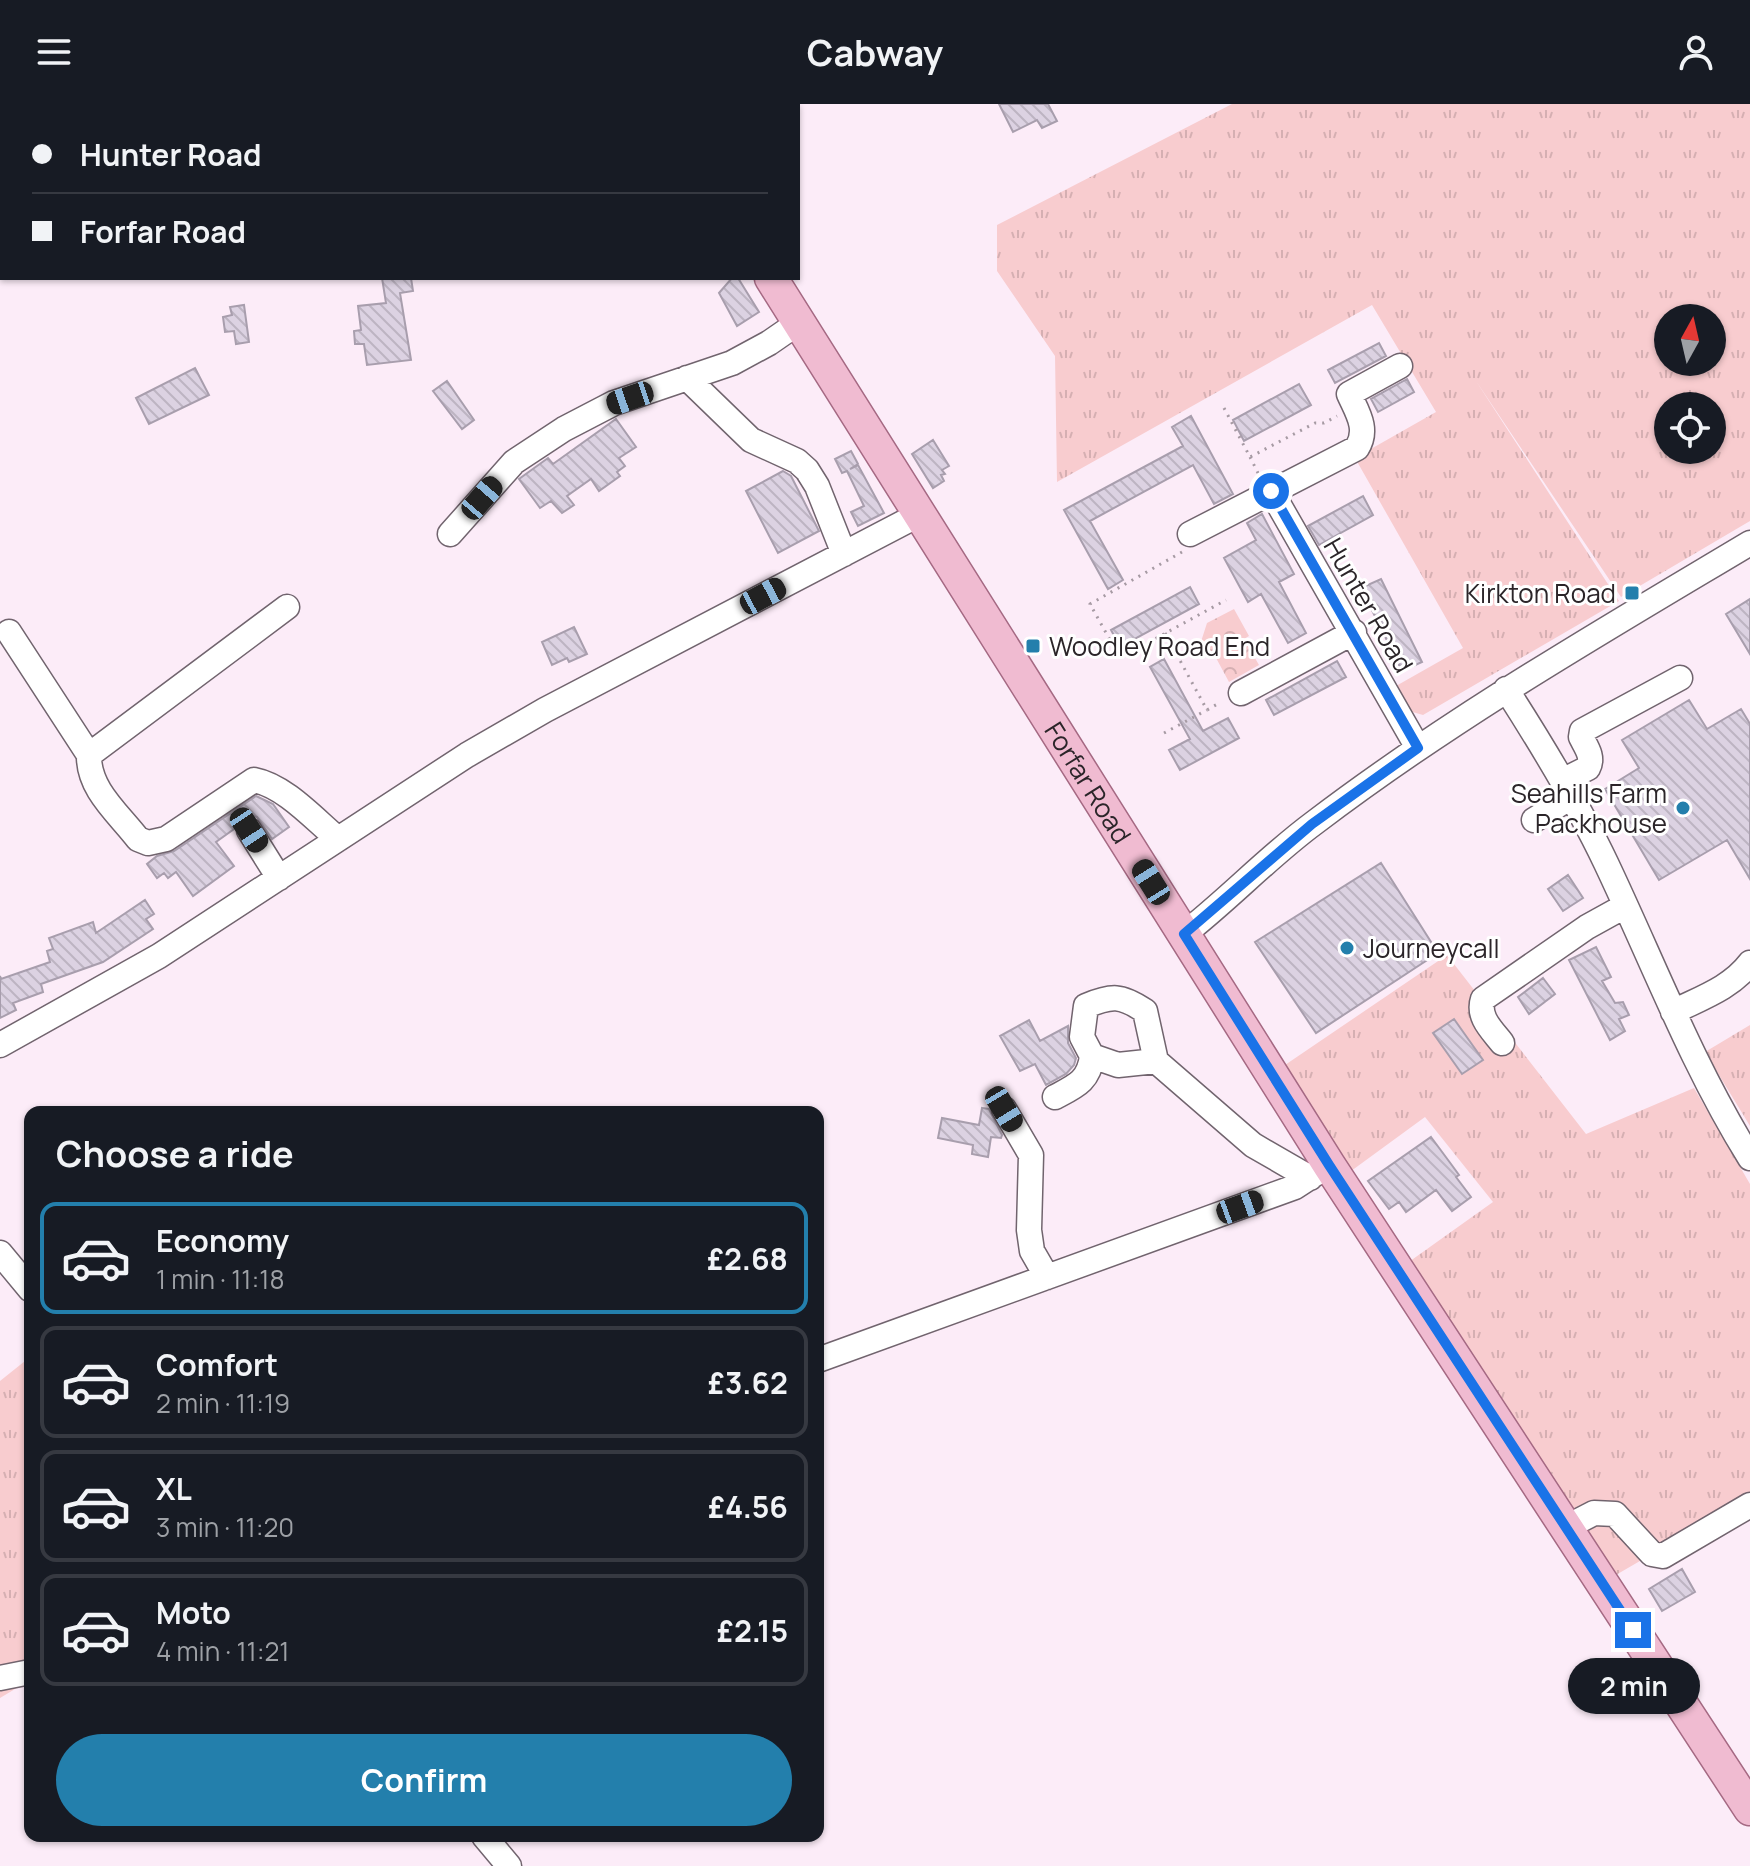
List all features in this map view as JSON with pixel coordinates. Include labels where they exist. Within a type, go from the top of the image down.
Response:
[{"type":"main road","name":"Forfar Road","points":[[772,280],[1184,934],[1319,1172],[1565,1528],[1750,1809]]},
{"type":"street","points":[[450,534],[514,462],[564,429],[614,403],[732,363],[798,323]]},
{"type":"street","points":[[1186,543],[1271,491],[1357,448],[1364,438],[1363,426],[1349,394],[1400,366]]},
{"type":"street","points":[[687,378],[751,440],[797,461],[807,470],[817,486],[844,554]]},
{"type":"street","name":"Hunter Road","points":[[1271,491],[1418,748]]},
{"type":"street","points":[[0,1045],[159,956],[467,755],[545,710],[920,514]]},
{"type":"street","points":[[1184,934],[1312,824],[1418,748],[1506,689],[1750,543]]},
{"type":"street","points":[[89,755],[287,607]]},
{"type":"street","points":[[9,632],[89,755],[89,770],[95,785],[138,839],[148,843],[166,839],[254,780],[280,791],[338,839]]},
{"type":"street","points":[[1241,693],[1354,632]]},
{"type":"street","points":[[1534,820],[1591,764],[1592,758],[1581,737],[1582,731],[1680,678]]},
{"type":"street","points":[[1506,689],[1567,789],[1605,860],[1697,1062],[1750,1158]]},
{"type":"street","points":[[249,830],[279,878]]},
{"type":"street","points":[[1502,1043],[1482,1014],[1480,1007],[1483,999],[1587,927],[1625,906]]},
{"type":"street","points":[[1673,1012],[1726,986],[1750,963]]},
{"type":"street","points":[[1055,1097],[1082,1083],[1090,1071],[1092,1056],[1082,1037],[1086,1006],[1105,998],[1127,999],[1145,1011],[1156,1061],[1253,1145],[1319,1172]]},
{"type":"street","points":[[1092,1056],[1118,1065],[1156,1061]]},
{"type":"street","points":[[1004,1109],[1031,1155],[1029,1230],[1032,1251],[1047,1277]]},
{"type":"street","points":[[824,1358],[1295,1187],[1319,1172]]},
{"type":"street","points":[[0,1253],[24,1282]]},
{"type":"street","points":[[1565,1528],[1594,1513],[1615,1514],[1652,1554],[1663,1556],[1750,1505]]},
{"type":"street","points":[[0,1678],[24,1673]]},
{"type":"street","points":[[489,1842],[509,1866]]},
{"type":"path","points":[[1224,408],[1250,457],[1315,423],[1324,423],[1355,407]]},
{"type":"path","points":[[1186,543],[1090,604],[1120,658],[1226,600]]},
{"type":"path","points":[[1165,633],[1207,710]]},
{"type":"path","points":[[1164,733],[1241,693]]},
{"type":"green space","points":[[1232,104],[1750,104],[1750,521],[1621,597],[1476,381],[1619,601],[1423,715],[1409,711],[1396,686],[1463,648],[1355,458],[1436,412],[1372,305],[1057,482],[1055,356],[997,271],[997,225]]},
{"type":"green space","points":[[1234,609],[1249,636],[1244,639],[1259,665],[1229,682],[1215,656],[1198,651],[1207,623]]},
{"type":"green space","points":[[1447,955],[1586,1134],[1694,1088],[1750,1184],[1750,1497],[1609,1579],[1406,1264],[1493,1202],[1425,1117],[1347,1174],[1285,1065]]},
{"type":"green space","points":[[1750,1025],[1750,1126],[1705,1052]]},
{"type":"green space","points":[[24,1362],[24,1684],[0,1698],[0,1381]]},
{"type":"building","points":[[999,104],[1048,104],[1057,121],[1042,128],[1037,120],[1013,132]]},
{"type":"building","points":[[382,280],[411,280],[413,291],[400,293],[411,360],[367,365],[364,344],[355,344],[354,331],[361,330],[358,306],[386,303]]},
{"type":"building","points":[[730,280],[739,280],[759,312],[737,326],[719,293]]},
{"type":"building","points":[[244,305],[249,342],[236,344],[234,331],[225,332],[223,317],[232,315],[230,307]]},
{"type":"building","points":[[1379,343],[1386,356],[1335,383],[1328,370]]},
{"type":"building","points":[[195,368],[209,395],[149,424],[136,398]]},
{"type":"building","points":[[1407,379],[1414,392],[1378,412],[1371,399]]},
{"type":"building","points":[[447,381],[474,420],[462,429],[433,391]]},
{"type":"building","points":[[1299,384],[1311,405],[1244,441],[1233,420]]},
{"type":"building","points":[[1191,416],[1233,494],[1214,504],[1193,465],[1090,521],[1123,580],[1108,589],[1064,510],[1183,446],[1172,427]]},
{"type":"building","points":[[616,419],[636,447],[619,458],[625,466],[617,472],[620,476],[599,491],[591,479],[567,496],[574,505],[562,513],[551,501],[540,508],[519,479],[548,458],[553,464]]},
{"type":"building","points":[[933,440],[949,466],[942,470],[944,481],[933,488],[912,454]]},
{"type":"building","points":[[851,451],[858,464],[850,469],[858,465],[884,513],[858,526],[851,512],[864,506],[847,471],[842,473],[835,459]]},
{"type":"building","points":[[783,471],[791,476],[819,531],[778,553],[746,491]]},
{"type":"building","points":[[1363,496],[1373,515],[1319,545],[1308,526]]},
{"type":"building","points":[[1262,514],[1294,574],[1279,582],[1306,633],[1288,643],[1261,594],[1248,602],[1224,558],[1256,540],[1247,523]]},
{"type":"building","points":[[1381,579],[1422,662],[1402,671],[1361,588]]},
{"type":"building","points":[[1190,587],[1199,604],[1120,647],[1111,630]]},
{"type":"building","points":[[1750,599],[1750,654],[1726,614]]},
{"type":"building","points":[[574,627],[587,654],[552,665],[542,642]]},
{"type":"building","points":[[1164,659],[1203,731],[1228,718],[1239,738],[1180,770],[1169,750],[1190,739],[1150,667]]},
{"type":"building","points":[[1337,661],[1346,677],[1274,715],[1266,700]]},
{"type":"building","name":"Seahills Farm Packhouse","points":[[1689,700],[1707,729],[1741,709],[1750,724],[1750,879],[1727,840],[1659,880],[1605,789],[1639,768],[1622,740]]},
{"type":"building","points":[[256,796],[273,804],[289,827],[272,839],[257,817],[249,815],[240,818],[234,829],[216,842],[234,866],[193,896],[176,872],[168,878],[164,873],[157,878],[147,864],[157,856],[174,851]]},
{"type":"building","name":"Journeycall","points":[[1381,863],[1438,953],[1316,1033],[1255,942]]},
{"type":"building","points":[[1568,875],[1583,898],[1563,911],[1548,889]]},
{"type":"building","points":[[145,900],[154,914],[146,919],[153,929],[103,962],[41,984],[43,992],[13,1003],[16,1010],[0,1018],[0,976],[1,979],[50,962],[47,951],[53,949],[49,938],[93,922],[96,933]]},
{"type":"building","points":[[1596,947],[1611,977],[1602,981],[1615,1003],[1623,1002],[1629,1015],[1619,1019],[1625,1031],[1610,1040],[1569,960]]},
{"type":"building","points":[[1543,978],[1555,994],[1529,1014],[1518,997]]},
{"type":"building","points":[[1454,1019],[1483,1060],[1462,1074],[1433,1033]]},
{"type":"building","points":[[1029,1020],[1040,1041],[1068,1026],[1068,1043],[1076,1058],[1074,1065],[1066,1074],[1046,1085],[1035,1064],[1020,1071],[1000,1036]]},
{"type":"building","points":[[982,1108],[989,1109],[1002,1135],[1001,1138],[991,1137],[988,1157],[972,1154],[973,1145],[938,1138],[942,1118],[979,1125]]},
{"type":"building","points":[[1431,1137],[1471,1197],[1452,1211],[1436,1190],[1406,1212],[1399,1202],[1389,1209],[1368,1181]]},
{"type":"building","points":[[1682,1569],[1695,1592],[1662,1611],[1649,1589]]},
{"type":"place","name":"Kirkton Road","points":[[1632,593]]},
{"type":"place","name":"Woodley Road End","points":[[1033,646]]},
{"type":"place","name":"Seahills Farm Packhouse","points":[[1683,808]]},
{"type":"place","name":"Journeycall","points":[[1347,948]]},
{"type":"route","points":[[1271,491],[1418,748],[1312,824],[1184,934],[1329,1165],[1633,1630]]}]
